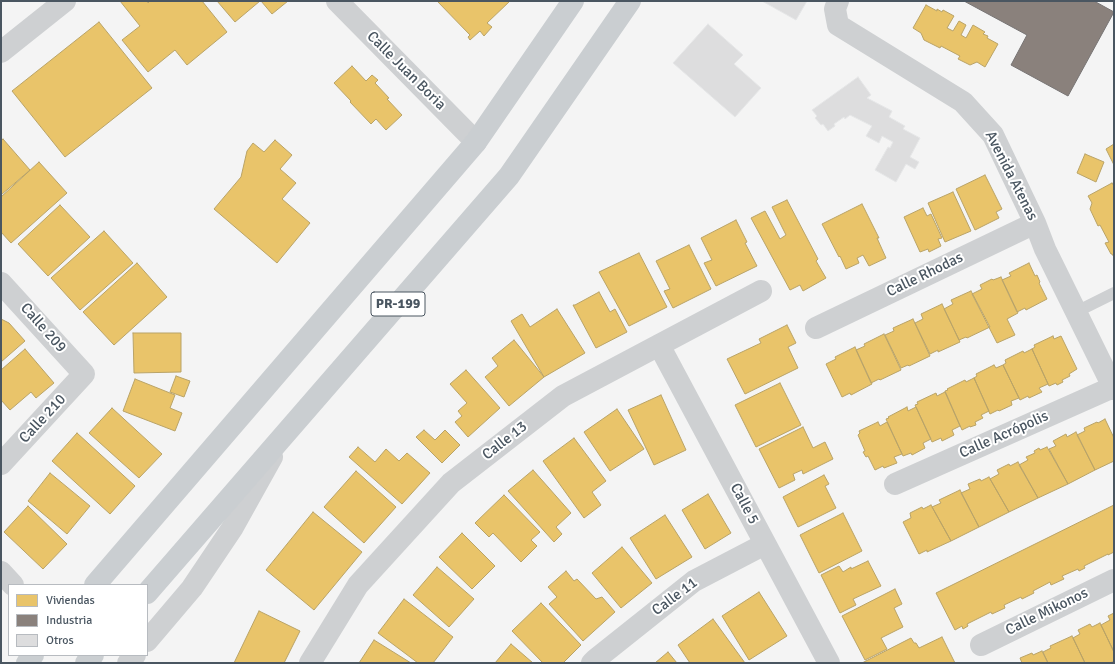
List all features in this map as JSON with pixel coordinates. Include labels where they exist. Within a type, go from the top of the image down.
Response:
[{"type":"main road","name":"PR-199","points":[[96,584],[476,142],[574,1]]},
{"type":"main road","name":"PR-199","points":[[148,592],[509,176],[630,1]]},
{"type":"street","points":[[1,52],[65,1]]},
{"type":"street","name":"Calle Juan Boria","points":[[337,1],[476,142]]},
{"type":"street","name":"Avenida Atenas","points":[[838,1],[835,9],[838,25],[963,102],[993,134],[1035,223],[1045,250],[1114,388]]},
{"type":"street","name":"Calle Rhodas","points":[[816,328],[1035,223]]},
{"type":"street","name":"Calle 209","points":[[1,283],[84,374]]},
{"type":"street","name":"Calle 13","points":[[310,663],[358,585],[451,483],[563,396],[761,291]]},
{"type":"street","name":"Calle 5","points":[[659,345],[829,663]]},
{"type":"street","name":"Calle 210","points":[[1,464],[84,374]]},
{"type":"street","name":"Calle Acrópolis","points":[[896,484],[1114,388]]},
{"type":"street","points":[[148,639],[192,588],[233,527],[281,439]]},
{"type":"street","name":"Calle 11","points":[[592,663],[694,581],[765,544]]},
{"type":"street","points":[[1,572],[13,584]]},
{"type":"street","name":"Calle Mikonos","points":[[981,645],[1114,580]]},
{"type":"lane","points":[[1076,312],[1114,293]]},
{"type":"building: Viviendas","points":[[120,1],[147,1],[148,3],[150,1],[202,1],[227,32],[187,65],[175,50],[148,72],[122,40],[140,26]]},
{"type":"building: Viviendas","points":[[217,1],[260,1],[235,22]]},
{"type":"building: Viviendas","points":[[261,1],[288,1],[272,14]]},
{"type":"building: Viviendas","points":[[437,1],[510,1],[487,23],[492,27],[484,36],[480,31],[470,40],[468,37],[470,35]]},
{"type":"building: Viviendas","points":[[926,5],[937,11],[937,9],[942,12],[943,10],[954,16],[947,28],[953,31],[959,21],[966,25],[961,35],[966,38],[973,25],[985,32],[983,34],[988,36],[987,38],[998,44],[985,67],[977,62],[970,65],[958,59],[960,56],[941,46],[940,48],[924,40],[921,33],[913,28]]},
{"type":"building: Viviendas","points":[[99,22],[152,88],[65,157],[12,91]]},
{"type":"building: Viviendas","points":[[352,66],[366,81],[372,75],[378,80],[375,83],[402,115],[386,130],[376,119],[371,124],[334,83]]},
{"type":"building: Viviendas","points":[[3,139],[30,170],[1,195],[1,141]]},
{"type":"building: Viviendas","points":[[275,140],[292,155],[280,169],[296,183],[282,199],[310,223],[277,263],[214,209],[241,177],[247,151],[253,143],[264,152]]},
{"type":"building: Viviendas","points":[[1114,144],[1114,165],[1106,149]]},
{"type":"building: Viviendas","points":[[1085,154],[1104,162],[1096,182],[1077,173]]},
{"type":"building: Viviendas","points":[[39,162],[67,193],[11,243],[1,232],[1,197]]},
{"type":"building: Viviendas","points":[[985,175],[1002,209],[996,212],[999,218],[975,230],[956,189]]},
{"type":"building: Viviendas","points":[[1112,183],[1114,186],[1114,257],[1105,243],[1109,242],[1100,225],[1098,226],[1090,209],[1092,203],[1088,196]]},
{"type":"building: Viviendas","points":[[953,192],[971,231],[945,242],[928,203]]},
{"type":"building: Viviendas","points":[[787,200],[818,259],[816,261],[826,278],[803,291],[800,285],[790,290],[751,218],[765,211],[780,239],[786,235],[772,207]]},
{"type":"building: Viviendas","points":[[862,204],[879,238],[877,238],[886,258],[869,266],[863,255],[857,258],[859,263],[846,269],[822,224]]},
{"type":"building: Viviendas","points":[[60,205],[90,237],[48,276],[18,244]]},
{"type":"building: Viviendas","points":[[923,208],[927,216],[931,214],[942,238],[938,239],[941,246],[929,252],[928,249],[920,252],[904,217]]},
{"type":"building: Viviendas","points":[[736,220],[747,242],[745,243],[757,266],[716,286],[704,263],[712,260],[701,238]]},
{"type":"building: Viviendas","points":[[104,231],[133,263],[80,310],[51,278]]},
{"type":"building: Viviendas","points":[[689,245],[711,289],[673,308],[664,291],[670,289],[656,261]]},
{"type":"building: Viviendas","points":[[639,253],[667,307],[629,326],[599,272]]},
{"type":"building: Viviendas","points":[[137,263],[167,297],[114,345],[83,312]]},
{"type":"building: Viviendas","points":[[1029,263],[1035,276],[1037,275],[1040,282],[1039,283],[1047,299],[1026,310],[1025,308],[1017,312],[1002,280],[1011,276],[1009,273]]},
{"type":"building: Viviendas","points":[[1001,277],[1018,313],[1007,319],[1015,335],[997,343],[972,294],[982,289],[980,285],[992,279]]},
{"type":"building: Viviendas","points":[[971,291],[990,327],[967,338],[966,337],[959,340],[944,309],[953,304],[951,300]]},
{"type":"building: Viviendas","points":[[599,292],[610,312],[615,309],[627,332],[596,348],[573,305]]},
{"type":"building: Viviendas","points":[[942,304],[960,342],[930,354],[915,323],[923,319],[921,314]]},
{"type":"building: Viviendas","points":[[557,309],[585,353],[544,377],[511,321],[522,314],[530,327]]},
{"type":"building: Viviendas","points":[[1,319],[9,323],[25,341],[1,362]]},
{"type":"building: Viviendas","points":[[913,319],[930,356],[909,366],[908,365],[901,368],[885,335],[894,331],[893,328]]},
{"type":"building: Viviendas","points":[[787,325],[796,343],[788,347],[798,368],[745,394],[727,359],[761,343],[759,339]]},
{"type":"building: Viviendas","points":[[133,333],[181,333],[181,372],[134,373]]},
{"type":"building: Viviendas","points":[[884,334],[901,370],[871,383],[856,350],[865,346],[864,344]]},
{"type":"building: Viviendas","points":[[1053,336],[1054,339],[1061,336],[1077,369],[1069,374],[1070,376],[1062,380],[1063,382],[1057,385],[1056,383],[1049,386],[1032,349],[1035,347],[1034,345]]},
{"type":"building: Viviendas","points":[[514,340],[544,377],[509,406],[485,377],[498,366],[492,358]]},
{"type":"building: Viviendas","points":[[855,347],[872,384],[851,395],[850,393],[842,397],[826,364],[836,359],[835,357]]},
{"type":"building: Viviendas","points":[[25,349],[54,383],[36,398],[31,392],[10,410],[1,400],[1,370]]},
{"type":"building: Viviendas","points":[[1032,349],[1048,384],[1039,388],[1042,392],[1020,400],[1003,365],[1006,363],[1005,360],[1023,351],[1024,353]]},
{"type":"building: Viviendas","points":[[994,365],[996,368],[1003,365],[1019,398],[1011,401],[1012,405],[990,414],[974,378],[977,376],[976,374]]},
{"type":"building: Viviendas","points":[[466,370],[500,408],[468,437],[455,422],[462,416],[458,411],[467,403],[450,384]]},
{"type":"building: Viviendas","points":[[176,376],[190,381],[184,397],[170,392]]},
{"type":"building: Viviendas","points":[[974,378],[989,411],[981,415],[983,418],[975,422],[976,425],[962,430],[945,391],[965,380],[966,382]]},
{"type":"building: Viviendas","points":[[135,379],[175,395],[170,408],[182,413],[175,431],[123,411]]},
{"type":"building: Viviendas","points":[[780,383],[801,425],[756,447],[735,405]]},
{"type":"building: Viviendas","points":[[945,392],[960,426],[952,430],[954,435],[942,441],[941,438],[932,442],[915,405],[918,404],[917,402],[936,393],[937,396]]},
{"type":"building: Viviendas","points":[[661,395],[686,450],[654,465],[628,410]]},
{"type":"building: Viviendas","points":[[907,407],[908,411],[916,407],[931,439],[923,443],[925,448],[912,455],[911,453],[903,456],[886,419]]},
{"type":"building: Viviendas","points":[[112,408],[162,454],[139,478],[89,433]]},
{"type":"building: Viviendas","points":[[617,409],[644,449],[610,471],[584,432]]},
{"type":"building: Viviendas","points":[[1105,419],[1114,438],[1114,461],[1095,470],[1077,435],[1085,431],[1084,428]]},
{"type":"building: Viviendas","points":[[878,422],[880,426],[887,422],[902,454],[894,457],[897,463],[884,468],[883,466],[875,470],[868,456],[866,457],[863,452],[865,451],[858,435],[860,433],[859,431]]},
{"type":"building: Viviendas","points":[[803,427],[813,448],[825,442],[833,459],[803,474],[802,470],[793,474],[795,480],[779,488],[759,449]]},
{"type":"building: Viviendas","points":[[424,430],[435,440],[445,430],[460,445],[442,463],[416,437]]},
{"type":"building: Viviendas","points":[[1076,432],[1095,470],[1068,484],[1049,449],[1056,446],[1053,441],[1066,434],[1067,437]]},
{"type":"building: Viviendas","points":[[77,433],[135,486],[110,514],[52,461]]},
{"type":"building: Viviendas","points":[[574,438],[606,481],[592,492],[601,505],[584,518],[543,461]]},
{"type":"building: Viviendas","points":[[358,447],[375,462],[386,449],[399,461],[407,453],[430,473],[402,504],[349,457]]},
{"type":"building: Viviendas","points":[[1047,447],[1068,484],[1038,498],[1019,465],[1028,460],[1026,457],[1035,453],[1034,451],[1039,448],[1040,450]]},
{"type":"building: Viviendas","points":[[1018,462],[1038,498],[1009,512],[990,479],[999,474],[997,470],[1009,464],[1010,466]]},
{"type":"building: Viviendas","points":[[533,470],[571,513],[556,527],[562,534],[554,542],[508,491]]},
{"type":"building: Viviendas","points":[[356,471],[396,507],[364,543],[324,507]]},
{"type":"building: Viviendas","points":[[50,473],[90,506],[67,534],[28,501]]},
{"type":"building: Viviendas","points":[[824,475],[829,484],[825,486],[836,508],[798,527],[783,497]]},
{"type":"building: Viviendas","points":[[989,477],[1009,512],[979,527],[961,493],[970,489],[968,484],[980,479],[981,481]]},
{"type":"building: Viviendas","points":[[960,490],[979,527],[951,541],[932,507],[941,503],[939,500]]},
{"type":"building: Viviendas","points":[[708,494],[731,533],[705,549],[682,510]]},
{"type":"building: Viviendas","points":[[504,495],[540,532],[531,540],[537,546],[521,562],[493,533],[489,537],[475,523]]},
{"type":"building: Viviendas","points":[[931,505],[951,541],[919,554],[903,522],[911,518],[910,513],[922,507],[923,509]]},
{"type":"building: Viviendas","points":[[1114,505],[1114,552],[1084,566],[1085,568],[1079,571],[1078,569],[1062,576],[1064,579],[1051,585],[1050,582],[1022,599],[1021,597],[1004,605],[1005,608],[992,614],[991,612],[967,624],[968,626],[963,629],[962,626],[955,630],[936,593]]},
{"type":"building: Viviendas","points":[[28,506],[67,544],[43,569],[4,532]]},
{"type":"building: Viviendas","points":[[313,512],[362,552],[314,610],[266,570]]},
{"type":"building: Viviendas","points":[[843,513],[862,551],[819,573],[800,535]]},
{"type":"building: Viviendas","points":[[665,515],[692,557],[656,579],[630,538]]},
{"type":"building: Viviendas","points":[[462,533],[495,566],[472,589],[439,557]]},
{"type":"building: Viviendas","points":[[622,547],[652,583],[621,608],[592,573]]},
{"type":"building: Viviendas","points":[[868,561],[881,586],[853,599],[856,605],[840,613],[821,575],[839,566],[843,572],[851,567],[851,569]]},
{"type":"building: Viviendas","points":[[437,567],[474,599],[449,627],[413,595]]},
{"type":"building: Viviendas","points":[[566,571],[574,581],[577,579],[596,599],[602,597],[615,612],[583,641],[549,604],[557,597],[548,587]]},
{"type":"building: Viviendas","points":[[895,589],[902,604],[894,608],[903,627],[881,638],[887,649],[865,660],[842,616]]},
{"type":"building: Viviendas","points":[[759,592],[787,636],[749,660],[722,616]]},
{"type":"building: Viviendas","points":[[404,599],[453,637],[433,663],[418,663],[378,633]]},
{"type":"building: Viviendas","points":[[541,603],[581,645],[563,663],[543,663],[512,631]]},
{"type":"building: Viviendas","points":[[259,611],[300,631],[284,663],[234,663]]},
{"type":"building: Viviendas","points":[[1114,613],[1114,652],[1101,625],[1110,620],[1108,616]]},
{"type":"building: Viviendas","points":[[713,619],[745,663],[690,663],[678,645]]},
{"type":"building: Viviendas","points":[[1100,623],[1114,652],[1114,661],[1110,663],[1085,663],[1073,638],[1080,634],[1078,630],[1090,624],[1092,627]]},
{"type":"building: Viviendas","points":[[1072,636],[1085,663],[1048,663],[1043,652],[1051,648],[1050,646]]},
{"type":"building: Viviendas","points":[[942,637],[955,663],[862,663],[911,638],[919,648]]},
{"type":"building: Viviendas","points":[[374,640],[411,663],[359,663]]},
{"type":"building: Viviendas","points":[[511,644],[533,663],[495,663]]},
{"type":"building: Viviendas","points":[[1042,651],[1048,663],[1022,663],[1020,658]]},
{"type":"building: Viviendas","points":[[668,652],[677,663],[655,663]]},
{"type":"building: Industria","points":[[964,1],[1094,1],[1114,12],[1068,96],[1011,65],[1027,35]]},
{"type":"building: Otros","points":[[762,1],[807,1],[796,20]]},
{"type":"building: Otros","points":[[708,24],[743,55],[734,64],[761,88],[735,117],[673,63]]},
{"type":"building: Otros","points":[[858,77],[871,95],[867,98],[892,111],[889,117],[905,126],[903,129],[920,138],[910,157],[919,162],[915,169],[906,164],[896,182],[875,170],[888,147],[890,148],[893,142],[882,136],[879,143],[866,136],[872,126],[850,115],[834,124],[835,126],[828,131],[823,124],[821,125],[815,118],[817,116],[812,110]]}]
